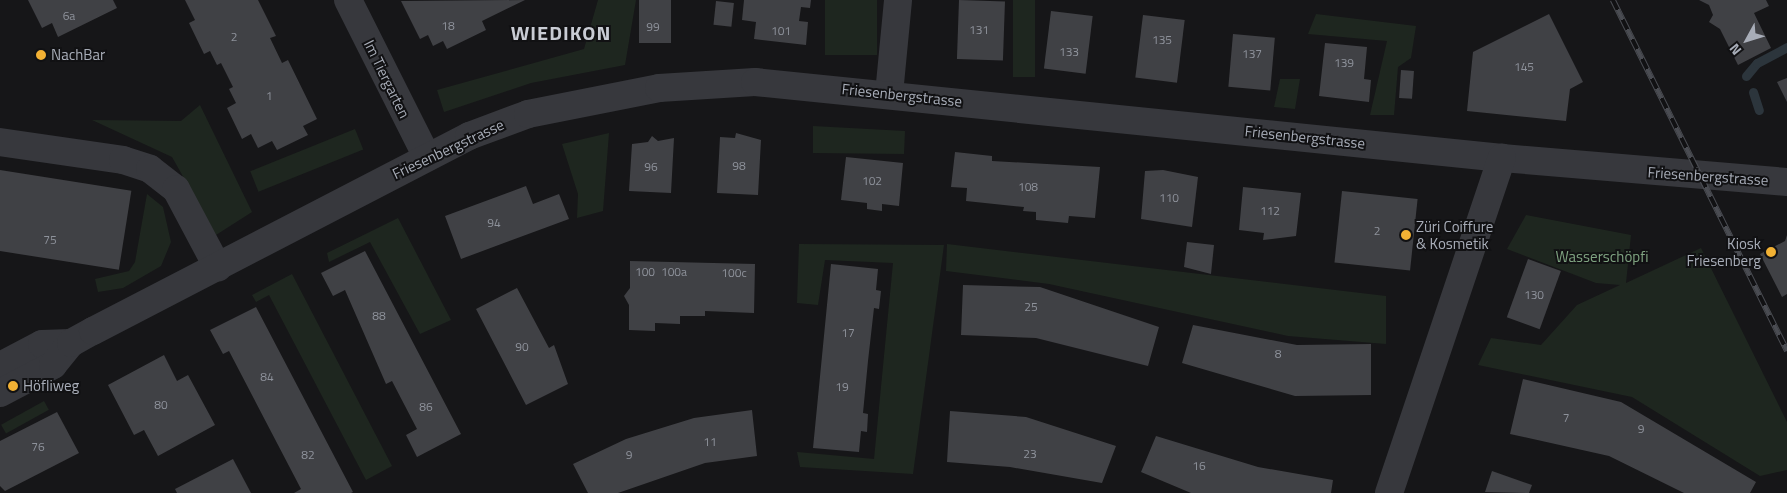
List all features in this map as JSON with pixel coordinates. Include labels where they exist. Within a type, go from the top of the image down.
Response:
[{"type":"street","name":"Im Tiergarten","points":[[348,0],[427,157]]},
{"type":"street","points":[[889,94],[898,0]]},
{"type":"street","name":"Friesenbergstrasse","points":[[0,393],[53,365],[71,343],[218,268],[427,157],[528,114],[642,90],[755,82],[889,94],[1502,158],[1787,182]]},
{"type":"street","points":[[0,142],[123,160],[150,169],[176,189],[218,268]]},
{"type":"street","points":[[1389,493],[1502,158]]},
{"type":"street","name":"Friesenbergstrasse","points":[[0,366],[42,344],[71,343]]},
{"type":"green space","points":[[598,0],[636,0],[625,65],[531,83],[444,112],[437,90],[584,49]]},
{"type":"green space","points":[[825,0],[877,0],[877,55],[825,55]]},
{"type":"green space","points":[[1013,0],[1035,0],[1035,77],[1013,77]]},
{"type":"green space","points":[[1316,14],[1416,26],[1411,58],[1398,67],[1394,115],[1370,115],[1387,41],[1308,34]]},
{"type":"green space","points":[[1280,79],[1300,79],[1295,109],[1274,107]]},
{"type":"green space","points":[[200,105],[252,212],[216,235],[172,157],[92,120],[181,121]]},
{"type":"green space","points":[[813,126],[905,131],[904,154],[813,153]]},
{"type":"green space","points":[[355,129],[363,149],[258,192],[250,171]]},
{"type":"green space","points":[[609,133],[603,211],[577,218],[578,194],[562,144]]},
{"type":"green space","points":[[147,194],[163,207],[171,242],[161,266],[123,288],[98,292],[95,279],[129,271],[135,262]]},
{"type":"green space","name":"Wasserschöpfi","points":[[1526,215],[1631,235],[1626,283],[1701,248],[1787,422],[1787,470],[1760,476],[1632,397],[1478,365],[1491,338],[1541,345],[1577,305],[1620,285],[1596,283],[1507,249]]},
{"type":"green space","points":[[398,218],[451,320],[420,334],[370,242],[329,262],[327,253]]},
{"type":"green space","points":[[799,244],[944,245],[913,474],[800,467],[797,452],[874,459],[893,263],[825,260],[818,305],[797,303]]},
{"type":"green space","points":[[947,244],[1386,296],[1386,344],[1288,336],[1049,284],[946,271]]},
{"type":"green space","points":[[292,274],[392,466],[366,480],[269,295],[256,302],[252,295]]},
{"type":"green space","points":[[44,401],[49,410],[6,434],[1,425]]},
{"type":"building","points":[[28,0],[113,0],[117,8],[58,37],[52,23],[42,28]]},
{"type":"building","points":[[185,0],[258,0],[276,36],[270,38],[282,63],[288,60],[317,119],[303,126],[308,135],[277,150],[272,141],[258,148],[251,134],[242,139],[227,108],[236,103],[229,89],[233,87],[221,63],[217,65],[210,51],[204,54],[189,23],[195,20]]},
{"type":"building","points":[[525,0],[482,21],[486,30],[447,49],[443,41],[433,46],[428,35],[420,39],[401,1]]},
{"type":"building","points":[[639,0],[671,0],[671,43],[639,43]]},
{"type":"building","points":[[744,0],[811,0],[810,8],[801,7],[799,21],[808,22],[806,45],[754,39],[756,22],[742,20]]},
{"type":"building","points":[[959,0],[1005,2],[1003,61],[957,59]]},
{"type":"building","points":[[1699,0],[1766,0],[1769,6],[1754,13],[1771,48],[1738,65],[1720,29],[1709,22],[1713,15],[1709,5]]},
{"type":"building","points":[[716,1],[734,3],[731,27],[713,25]]},
{"type":"building","points":[[1051,11],[1093,16],[1086,74],[1044,69]]},
{"type":"building","points":[[1549,14],[1583,82],[1570,89],[1566,121],[1467,111],[1473,52]]},
{"type":"building","points":[[1143,15],[1185,20],[1177,83],[1135,78]]},
{"type":"building","points":[[1233,34],[1275,38],[1270,90],[1228,87]]},
{"type":"building","points":[[1325,43],[1367,47],[1364,79],[1371,80],[1369,102],[1319,96]]},
{"type":"building","points":[[1401,70],[1414,71],[1412,99],[1399,98]]},
{"type":"building","points":[[1787,78],[1787,102],[1777,82]]},
{"type":"building","points":[[736,133],[761,140],[758,195],[717,193],[720,137],[735,138]]},
{"type":"building","points":[[652,136],[658,141],[674,138],[671,193],[629,191],[632,144],[648,142]]},
{"type":"building","points":[[955,152],[992,156],[992,161],[1100,167],[1095,218],[1069,216],[1068,223],[1036,220],[1036,212],[1023,211],[1024,207],[966,201],[967,188],[951,187]]},
{"type":"building","points":[[846,157],[903,163],[899,206],[882,204],[882,211],[867,209],[867,203],[841,200]]},
{"type":"building","points":[[0,170],[131,191],[119,270],[0,251]]},
{"type":"building","points":[[1163,170],[1198,177],[1192,227],[1141,219],[1145,171]]},
{"type":"building","points":[[526,186],[533,204],[559,194],[569,219],[461,259],[445,216]]},
{"type":"building","points":[[1243,187],[1301,193],[1296,236],[1263,240],[1264,233],[1239,230]]},
{"type":"building","points":[[1342,191],[1418,199],[1410,271],[1334,263]]},
{"type":"building","points":[[1787,235],[1787,294],[1782,297],[1760,254],[1785,241]]},
{"type":"building","points":[[1187,242],[1214,245],[1211,274],[1184,267]]},
{"type":"building","points":[[365,251],[461,434],[417,457],[406,435],[417,429],[392,381],[386,384],[345,290],[333,296],[321,273]]},
{"type":"building","points":[[1528,259],[1561,271],[1540,329],[1507,317]]},
{"type":"building","points":[[630,261],[755,264],[754,313],[705,311],[705,316],[680,316],[680,324],[655,323],[655,331],[629,330],[629,305],[624,296],[630,288]]},
{"type":"building","points":[[831,264],[878,269],[876,290],[881,291],[879,309],[874,308],[863,413],[868,414],[867,432],[861,431],[859,452],[813,448]]},
{"type":"building","points":[[963,285],[1040,287],[1159,327],[1148,366],[1036,338],[961,335]]},
{"type":"building","points":[[517,288],[549,348],[554,345],[568,384],[526,405],[476,309]]},
{"type":"building","points":[[256,307],[353,492],[294,493],[301,489],[229,351],[223,354],[210,330]]},
{"type":"building","points":[[1193,325],[1297,345],[1371,344],[1371,395],[1295,396],[1182,363]]},
{"type":"building","points":[[164,355],[177,381],[188,375],[215,425],[158,456],[144,430],[134,435],[108,385]]},
{"type":"building","points":[[1523,379],[1621,402],[1756,482],[1750,493],[1684,493],[1609,456],[1510,434]]},
{"type":"building","points":[[752,410],[757,456],[705,463],[618,493],[588,493],[573,464],[626,439],[694,418]]},
{"type":"building","points":[[950,411],[1026,417],[1116,446],[1102,483],[1010,467],[947,462]]},
{"type":"building","points":[[57,412],[79,453],[5,491],[0,486],[0,441]]},
{"type":"building","points":[[1156,436],[1258,467],[1333,480],[1331,493],[1191,493],[1141,472]]},
{"type":"building","points":[[233,459],[251,493],[177,493],[175,489]]},
{"type":"building","points":[[1492,471],[1532,485],[1529,493],[1485,492]]},
{"type":"waterway","points":[[1746,76],[1757,63],[1787,47]]},
{"type":"waterway","points":[[1753,92],[1759,110]]},
{"type":"railway","points":[[1613,0],[1787,351]]},
{"type":"place","name":"NachBar","points":[[41,55]]},
{"type":"place","name":"Züri Coiffure & Kosmetik","points":[[1406,235]]},
{"type":"place","name":"Kiosk Friesenberg","points":[[1771,252]]},
{"type":"place","name":"Höfliweg","points":[[13,386]]},
{"type":"district","name":"WIEDIKON","points":[[561,32]]}]
